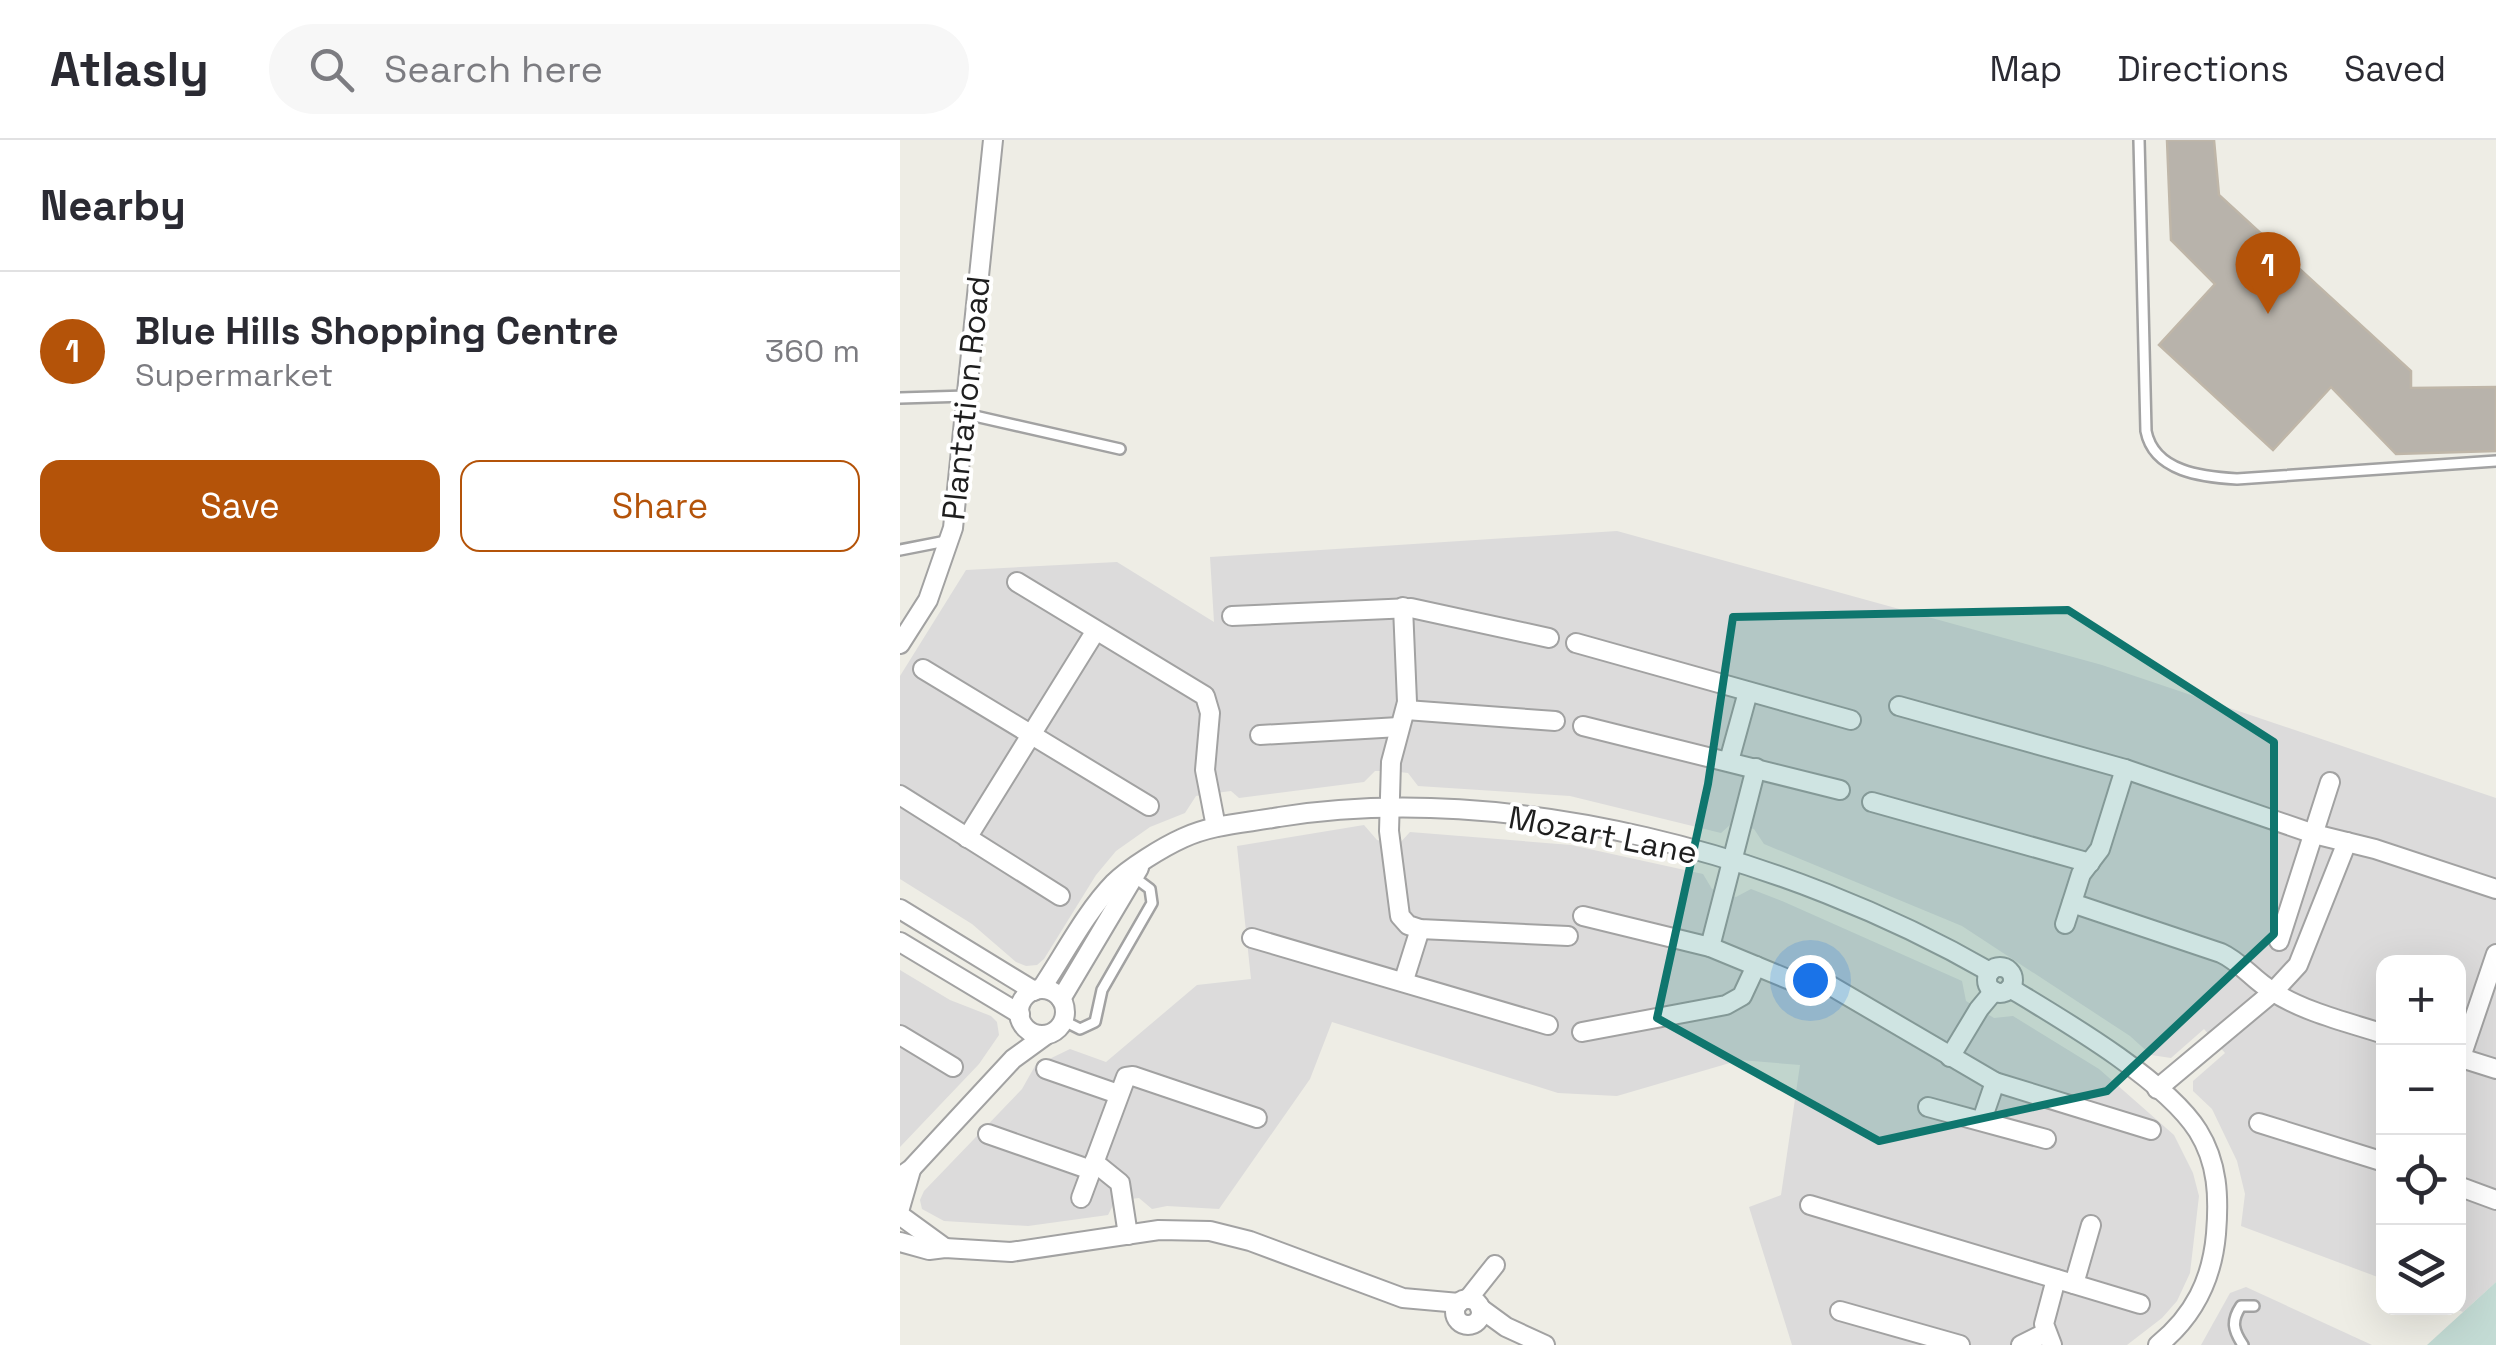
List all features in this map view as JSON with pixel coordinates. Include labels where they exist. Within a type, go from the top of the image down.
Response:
[{"type":"street","name":"Plantation Road","points":[[900,644],[928,600],[950,540],[958,495],[992,140]]},
{"type":"street","points":[[1017,582],[1208,700],[1205,770],[1216,827]]},
{"type":"street","points":[[1232,616],[1403,607],[1549,638]]},
{"type":"street","points":[[1403,607],[1402,718],[1391,762],[1389,846],[1398,912],[1404,922],[1420,929],[1568,936]]},
{"type":"street","points":[[967,838],[1095,632]]},
{"type":"street","points":[[1576,643],[1851,720]]},
{"type":"street","points":[[924,669],[1149,806]]},
{"type":"street","points":[[1729,761],[1748,692]]},
{"type":"street","points":[[1899,706],[2125,769],[2314,834],[2496,889]]},
{"type":"street","points":[[1260,735],[1402,718],[1555,721]]},
{"type":"street","points":[[1583,726],[1840,790]]},
{"type":"street","points":[[1710,947],[1756,768]]},
{"type":"street","points":[[2065,924],[2079,878],[2100,849],[2125,769]]},
{"type":"street","points":[[2279,942],[2330,782]]},
{"type":"street","points":[[900,795],[1060,896]]},
{"type":"street","points":[[1872,802],[2090,864]]},
{"type":"street","name":"Mozart Lane","points":[[1038,990],[1105,894],[1122,876],[1138,870],[1182,838],[1216,827],[1313,812],[1392,808],[1576,822],[1732,860],[1878,916],[1990,972],[1987,982],[2002,990]]},
{"type":"street","points":[[2157,1089],[2273,992],[2304,954],[2347,842]]},
{"type":"street","name":"Mozart Lane","points":[[1061,999],[1138,870]]},
{"type":"street","points":[[2072,903],[2221,953],[2237,961],[2273,992],[2376,1032]]},
{"type":"street","points":[[900,909],[1038,990],[1056,994],[1066,1014],[1064,1021],[1013,1059],[906,1173],[900,1213],[945,1248]]},
{"type":"street","points":[[1583,916],[1710,947],[1807,987]]},
{"type":"street","points":[[1404,980],[1420,929]]},
{"type":"street","points":[[1252,938],[1548,1025]]},
{"type":"street","points":[[900,942],[1020,1018],[1031,1032],[1046,1035]]},
{"type":"street","points":[[2464,1045],[2496,954]]},
{"type":"street","points":[[1582,1032],[1726,1005],[1742,996],[1756,966]]},
{"type":"street","points":[[1831,986],[1995,1082],[2151,1130]]},
{"type":"street","points":[[1013,1059],[1023,1000],[1038,990]]},
{"type":"street","points":[[1950,1057],[1979,1008],[2002,990],[2109,1051],[2157,1089],[2199,1133],[2212,1163],[2218,1198],[2214,1255],[2207,1282],[2183,1322],[2158,1345]]},
{"type":"street","points":[[900,1035],[953,1068]]},
{"type":"street","points":[[2466,1059],[2496,1070]]},
{"type":"street","points":[[1046,1069],[1118,1094]]},
{"type":"street","points":[[1081,1198],[1126,1078],[1133,1076],[1257,1118]]},
{"type":"street","points":[[1982,1120],[1995,1082]]},
{"type":"street","points":[[1928,1107],[2046,1139]]},
{"type":"street","points":[[2259,1123],[2376,1160]]},
{"type":"street","points":[[988,1134],[1093,1166],[1120,1183],[1128,1235]]},
{"type":"street","points":[[2466,1189],[2496,1200]]},
{"type":"street","points":[[1810,1206],[2140,1304]]},
{"type":"street","points":[[2022,1345],[2048,1339],[2044,1324],[2091,1225]]},
{"type":"street","points":[[900,1242],[929,1250],[1011,1252],[1171,1230],[1220,1233],[1403,1298],[1437,1300],[1464,1318],[1506,1327],[1545,1345]]},
{"type":"street","points":[[1464,1318],[1491,1272]]},
{"type":"street","points":[[1840,1311],[1960,1345]]},
{"type":"lane","points":[[2138,140],[2146,431],[2150,447],[2157,454],[2179,468],[2212,477],[2237,478],[2496,461]]},
{"type":"lane","points":[[900,398],[967,405],[1120,450]]},
{"type":"lane","points":[[900,550],[950,540]]},
{"type":"lane","points":[[1064,1021],[1080,1030],[1095,1022],[1102,990],[1152,903],[1150,889],[1138,870]]},
{"type":"lane","points":[[2243,1345],[2234,1332],[2234,1318],[2241,1306],[2254,1306]]},
{"type":"highlighted area","points":[[2068,610],[2274,742],[2274,934],[2107,1091],[1879,1141],[1657,1018],[1708,784],[1733,617]]},
{"type":"shaded area","points":[[1617,531],[2102,665],[2496,798],[2496,1282],[2466,1309],[2466,955],[2376,955],[2376,1276],[2241,1226],[2245,1194],[2237,1161],[2212,1109],[2193,1091],[2193,1081],[2225,1053],[2204,1029],[2171,1058],[2151,1055],[2130,1036],[1962,926],[1764,844],[1754,829],[1731,824],[1721,833],[1570,796],[1418,786],[1408,773],[1391,771],[1375,771],[1364,782],[1239,798],[1231,791],[1196,796],[1185,813],[1150,827],[1116,851],[1096,875],[1044,959],[1037,965],[1016,962],[972,924],[900,879],[900,676],[966,570],[1117,562],[1214,622],[1210,557]]},
{"type":"shaded area","points":[[1364,825],[1377,840],[1398,845],[1410,832],[1571,845],[1703,874],[1712,889],[1736,897],[1751,889],[1962,981],[1966,1001],[1994,1018],[2013,1016],[2099,1069],[2174,1135],[2193,1173],[2199,1196],[2190,1273],[2177,1301],[2127,1345],[1792,1345],[1749,1207],[1781,1195],[1800,1065],[1740,1060],[1617,1096],[1558,1093],[1332,1022],[1310,1079],[1219,1209],[1152,1209],[1139,1198],[1115,1201],[1108,1215],[1028,1226],[944,1221],[922,1209],[924,1191],[1022,1089],[1035,1066],[1070,1049],[1106,1062],[1197,985],[1251,979],[1237,846]]},
{"type":"shaded area","points":[[900,970],[950,1000],[991,1016],[997,1022],[999,1035],[979,1064],[900,1147]]},
{"type":"shaded area","points":[[2496,1282],[2496,1345],[2427,1345],[2460,1315],[2466,1315],[2466,1309]]},
{"type":"shaded area","points":[[2246,1287],[2372,1345],[2201,1345],[2230,1293]]},
{"type":"building","points":[[2167,140],[2214,140],[2219,195],[2411,371],[2411,388],[2496,387],[2496,451],[2396,454],[2331,387],[2273,450],[2159,345],[2215,284],[2171,240]]},
{"type":"place","name":"Blue Hills Shopping Centre","points":[[2268,314]]}]
